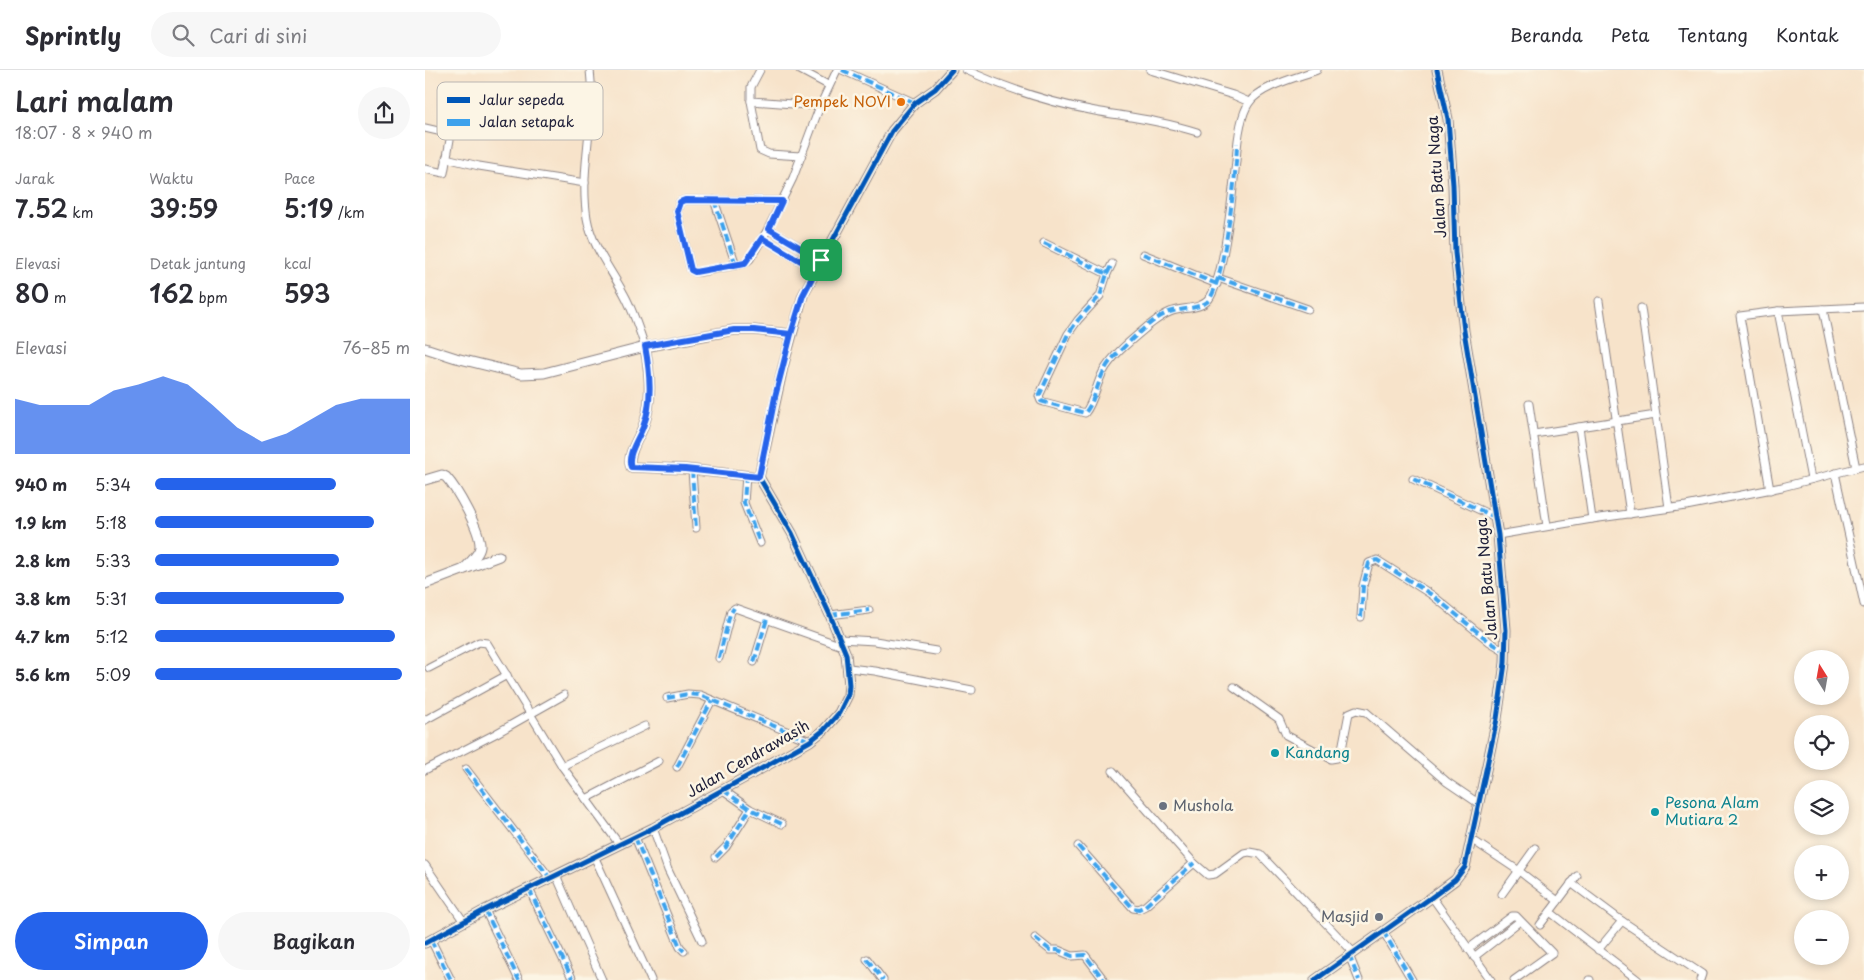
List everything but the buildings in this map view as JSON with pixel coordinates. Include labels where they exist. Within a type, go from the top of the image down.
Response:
[{"type":"street","points":[[760,70],[751,88],[750,97],[760,150],[769,154],[801,156]]},
{"type":"street","points":[[800,70],[828,85]]},
{"type":"street","points":[[782,201],[685,200],[680,202],[677,206],[677,211],[691,270],[700,272],[747,262],[769,229],[782,201],[801,156],[828,85],[837,70]]},
{"type":"street","points":[[842,70],[915,103]]},
{"type":"street","points":[[588,140],[585,183],[587,217],[592,236],[605,263],[627,300],[645,346],[649,379],[648,408],[643,428],[630,459],[630,466],[632,468],[692,470],[759,477],[775,397],[803,295],[892,131],[915,103],[935,88],[952,70]]},
{"type":"street","points":[[966,70],[986,79],[1072,106],[1161,122],[1197,132]]},
{"type":"street","points":[[1150,70],[1233,95],[1249,102]]},
{"type":"street","points":[[1112,264],[1100,296],[1068,334],[1040,393],[1041,401],[1086,413],[1103,371],[1113,358],[1164,314],[1173,310],[1202,305],[1207,302],[1217,281],[1234,177],[1237,143],[1249,102],[1265,91],[1317,70]]},
{"type":"street","name":"Jalan Batu Naga","points":[[1315,980],[1455,880],[1462,871],[1467,862],[1497,719],[1505,651],[1503,587],[1498,535],[1464,331],[1455,253],[1453,185],[1447,119],[1437,70]]},
{"type":"street","points":[[751,101],[820,106]]},
{"type":"street","points":[[425,169],[444,173],[450,140]]},
{"type":"street","points":[[447,158],[479,166],[585,183]]},
{"type":"street","points":[[714,200],[736,265]]},
{"type":"street","points":[[769,229],[821,260]]},
{"type":"street","points":[[762,238],[816,270]]},
{"type":"street","points":[[1044,243],[1107,274]]},
{"type":"street","points":[[1143,254],[1217,281],[1308,309]]},
{"type":"street","points":[[1599,301],[1630,514]]},
{"type":"street","points":[[1770,490],[1740,316],[1779,311],[1864,307]]},
{"type":"street","points":[[1641,308],[1669,508]]},
{"type":"street","points":[[1498,535],[1770,490],[1860,467],[1823,309]]},
{"type":"street","points":[[1779,311],[1811,479]]},
{"type":"street","points":[[425,348],[456,358],[521,374],[544,373],[645,346],[734,330],[791,334]]},
{"type":"street","points":[[1529,404],[1547,526]]},
{"type":"street","points":[[1534,434],[1656,415]]},
{"type":"street","points":[[1579,427],[1592,518]]},
{"type":"street","points":[[692,470],[695,528]]},
{"type":"street","points":[[1835,473],[1864,604]]},
{"type":"street","points":[[425,480],[441,475],[446,477],[465,506],[479,542],[479,549],[464,569]]},
{"type":"street","points":[[746,475],[744,503],[760,543]]},
{"type":"street","name":"Jalan Cendrawasih","points":[[428,941],[485,910],[653,828],[723,790],[810,741],[834,720],[845,703],[849,685],[849,668],[841,642],[792,533],[759,477]]},
{"type":"street","points":[[1413,479],[1495,516]]},
{"type":"street","points":[[425,584],[499,556]]},
{"type":"street","points":[[1361,617],[1363,586],[1369,563],[1377,560],[1432,595],[1490,642],[1505,651]]},
{"type":"street","points":[[719,658],[732,609],[737,608],[841,642],[875,641],[936,651]]},
{"type":"street","points":[[830,615],[869,610]]},
{"type":"street","points":[[754,662],[767,618]]},
{"type":"street","points":[[429,668],[482,641],[489,645],[562,766],[619,844]]},
{"type":"street","points":[[849,668],[875,671],[973,690]]},
{"type":"street","points":[[425,720],[507,675]]},
{"type":"street","points":[[1234,687],[1279,720],[1286,735],[1331,759],[1337,758],[1341,754],[1349,713],[1355,710],[1367,712],[1447,782],[1479,803]]},
{"type":"street","points":[[667,698],[692,693],[810,741]]},
{"type":"street","points":[[425,770],[495,734],[564,695]]},
{"type":"street","points":[[677,767],[712,700]]},
{"type":"street","points":[[562,766],[645,726]]},
{"type":"street","points":[[585,799],[659,761]]},
{"type":"street","points":[[466,769],[553,876],[602,980]]},
{"type":"street","points":[[1113,771],[1195,863],[1208,875],[1211,875],[1244,853],[1260,854],[1351,953],[1359,980]]},
{"type":"street","points":[[723,790],[750,809],[782,824]]},
{"type":"street","points":[[716,857],[726,847],[750,809]]},
{"type":"street","points":[[653,828],[668,870],[702,941]]},
{"type":"street","points":[[635,837],[680,947],[684,951]]},
{"type":"street","points":[[1471,838],[1519,871],[1558,902]]},
{"type":"street","points":[[1078,846],[1133,908],[1139,909],[1195,863]]},
{"type":"street","points":[[1502,894],[1535,848]]},
{"type":"street","points":[[594,856],[651,980]]},
{"type":"street","points":[[425,865],[464,922]]},
{"type":"street","points":[[1540,925],[1577,876]]},
{"type":"street","points":[[1571,883],[1701,974],[1700,980]]},
{"type":"street","points":[[529,889],[573,980]]},
{"type":"street","points":[[1432,897],[1491,980]]},
{"type":"street","points":[[485,910],[519,980]]},
{"type":"street","points":[[1550,912],[1638,980]]},
{"type":"street","points":[[1468,949],[1513,915],[1552,953],[1514,980]]},
{"type":"street","points":[[1598,950],[1622,920]]},
{"type":"street","points":[[1474,957],[1520,921]]},
{"type":"street","points":[[1383,931],[1412,980]]},
{"type":"street","points":[[1035,938],[1050,950],[1058,950],[1072,956],[1085,955],[1104,980]]},
{"type":"street","points":[[428,941],[451,980]]},
{"type":"street","points":[[867,960],[883,980]]},
{"type":"marked path","points":[[842,70],[915,103]]},
{"type":"marked path","points":[[1044,243],[1107,274],[1100,296],[1068,334],[1039,396],[1041,401],[1085,413],[1093,400],[1108,364],[1132,339],[1153,321],[1167,313],[1203,305],[1213,292],[1224,252],[1235,176],[1237,143]]},
{"type":"marked path","points":[[714,200],[736,265]]},
{"type":"marked path","points":[[1143,254],[1217,284]]},
{"type":"marked path","points":[[1107,274],[1112,264]]},
{"type":"marked path","points":[[1218,278],[1308,309]]},
{"type":"marked path","points":[[692,470],[696,528]]},
{"type":"marked path","points":[[746,475],[744,503],[760,543]]},
{"type":"marked path","points":[[1413,479],[1495,517]]},
{"type":"marked path","points":[[1361,617],[1363,586],[1369,563],[1377,560],[1432,595],[1490,642],[1505,651]]},
{"type":"marked path","points":[[719,658],[730,614],[734,608]]},
{"type":"marked path","points":[[830,615],[869,610]]},
{"type":"marked path","points":[[754,662],[767,619]]},
{"type":"marked path","points":[[667,698],[688,694],[700,695],[810,741]]},
{"type":"marked path","points":[[677,767],[712,700]]},
{"type":"marked path","points":[[466,769],[550,878]]},
{"type":"marked path","points":[[723,790],[750,809],[782,824]]},
{"type":"marked path","points":[[716,857],[726,847],[750,809]]},
{"type":"marked path","points":[[635,837],[680,947],[684,951]]},
{"type":"marked path","points":[[1078,846],[1133,908],[1139,909],[1145,906],[1194,863]]},
{"type":"marked path","points":[[529,889],[573,980]]},
{"type":"marked path","points":[[485,910],[519,980]]},
{"type":"marked path","points":[[1383,931],[1412,980]]},
{"type":"marked path","points":[[1035,938],[1050,950],[1058,950],[1072,956],[1085,955],[1104,980]]},
{"type":"marked path","points":[[431,940],[451,980]]},
{"type":"marked path","points":[[1349,955],[1359,980]]},
{"type":"marked path","points":[[867,959],[883,980]]},
{"type":"cycle path","points":[[425,943],[485,910],[653,828],[759,770],[810,741],[824,730],[839,713],[848,695],[846,654],[792,533],[759,477],[783,367],[803,295],[892,131],[915,103],[935,89],[952,70]]},
{"type":"cycle path","points":[[1315,980],[1455,880],[1465,867],[1497,719],[1505,663],[1506,630],[1498,535],[1464,331],[1455,253],[1453,185],[1448,119],[1437,70]]},
{"type":"place","name":"Pempek NOVI","points":[[901,102]]},
{"type":"place","name":"Kandang","points":[[1275,753]]},
{"type":"place","name":"Mushola","points":[[1163,806]]},
{"type":"place","name":"Pesona Alam Mutiara 2","points":[[1655,812]]},
{"type":"place","name":"Masjid","points":[[1379,917]]},
{"type":"route","points":[[821,260],[769,229],[782,201],[682,200],[680,202],[677,206],[677,211],[691,270],[700,272],[745,263],[750,259],[762,238],[816,270],[803,295],[791,334],[775,397],[759,477],[685,469],[631,467],[629,464],[630,459],[643,428],[648,408],[649,379],[645,346],[734,330],[791,334],[803,295],[816,270],[821,260]]}]
